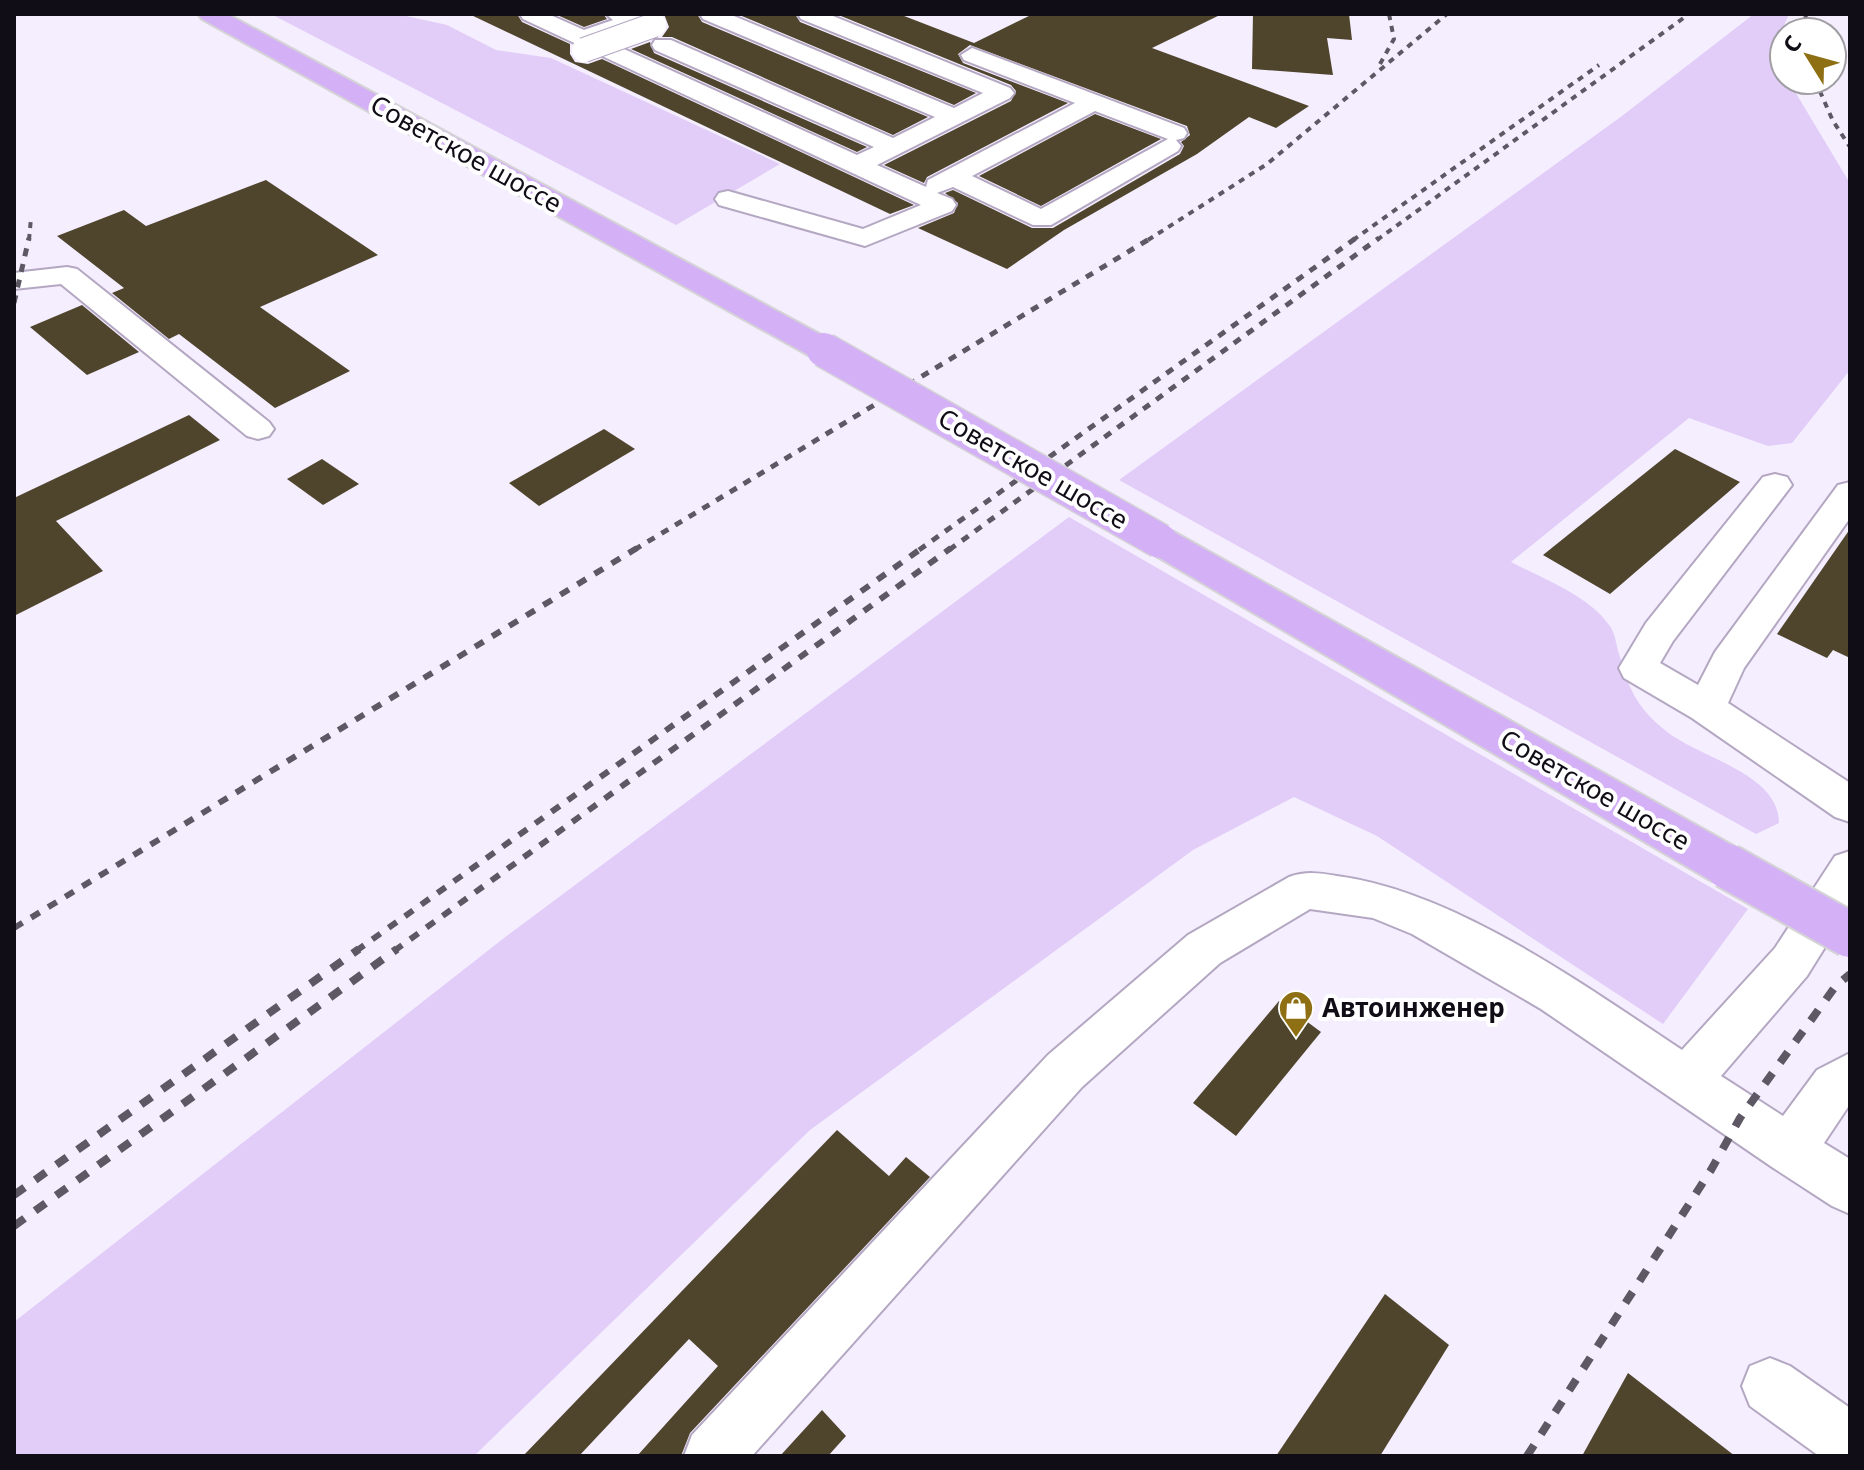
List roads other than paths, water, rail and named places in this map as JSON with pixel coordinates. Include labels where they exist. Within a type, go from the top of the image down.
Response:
[{"type":"main road","name":"Советское шоссе","points":[[210,14],[824,350],[1850,935]]},
{"type":"lane","points":[[531,14],[911,198],[943,205],[865,238],[728,199]]},
{"type":"lane","points":[[592,46],[632,20],[617,14]]},
{"type":"lane","points":[[711,14],[955,117]]},
{"type":"lane","points":[[864,14],[1094,102],[1172,140],[1042,219],[962,181]]},
{"type":"lane","points":[[770,38],[820,15],[1002,93],[857,165]]},
{"type":"lane","points":[[592,46],[671,24],[894,147]]},
{"type":"lane","points":[[592,46],[857,165],[911,198],[962,181],[1094,102]]},
{"type":"lane","points":[[14,281],[67,275],[258,429]]},
{"type":"lane","points":[[1775,485],[1659,632],[1638,668],[1706,708],[1850,805]]},
{"type":"lane","points":[[1706,708],[1728,662],[1850,493]]},
{"type":"lane","points":[[1687,1079],[1791,962],[1850,869]]},
{"type":"lane","points":[[713,1456],[1065,1071],[1204,949],[1305,890],[1376,900],[1428,920],[1558,994],[1850,1188]]},
{"type":"lane","points":[[1790,1150],[1834,1086],[1850,1076]]},
{"type":"lane","points":[[1770,1386],[1850,1443]]},
{"type":"railway","points":[[1380,64],[1394,39],[1389,14]]},
{"type":"railway","points":[[1148,240],[1267,164],[1447,14]]},
{"type":"railway","points":[[1377,240],[1689,14]]},
{"type":"railway","points":[[1353,240],[1599,65]]},
{"type":"railway","points":[[1822,96],[1833,121],[1850,147]]},
{"type":"railway","points":[[29,240],[31,218]]},
{"type":"railway","points":[[14,303],[29,238]]},
{"type":"railway","points":[[634,550],[1151,238]]},
{"type":"railway","points":[[919,550],[1356,238]]},
{"type":"railway","points":[[949,550],[1379,238]]},
{"type":"railway","points":[[14,928],[637,548]]},
{"type":"railway","points":[[356,951],[922,548]]},
{"type":"railway","points":[[394,951],[951,548]]},
{"type":"railway","points":[[14,1195],[359,949]]},
{"type":"railway","points":[[14,1226],[397,949]]},
{"type":"railway","points":[[1527,1456],[1711,1170],[1740,1118],[1835,987],[1850,974]]},
{"type":"place","name":"Автоинженер","points":[[1296,1039]]}]
